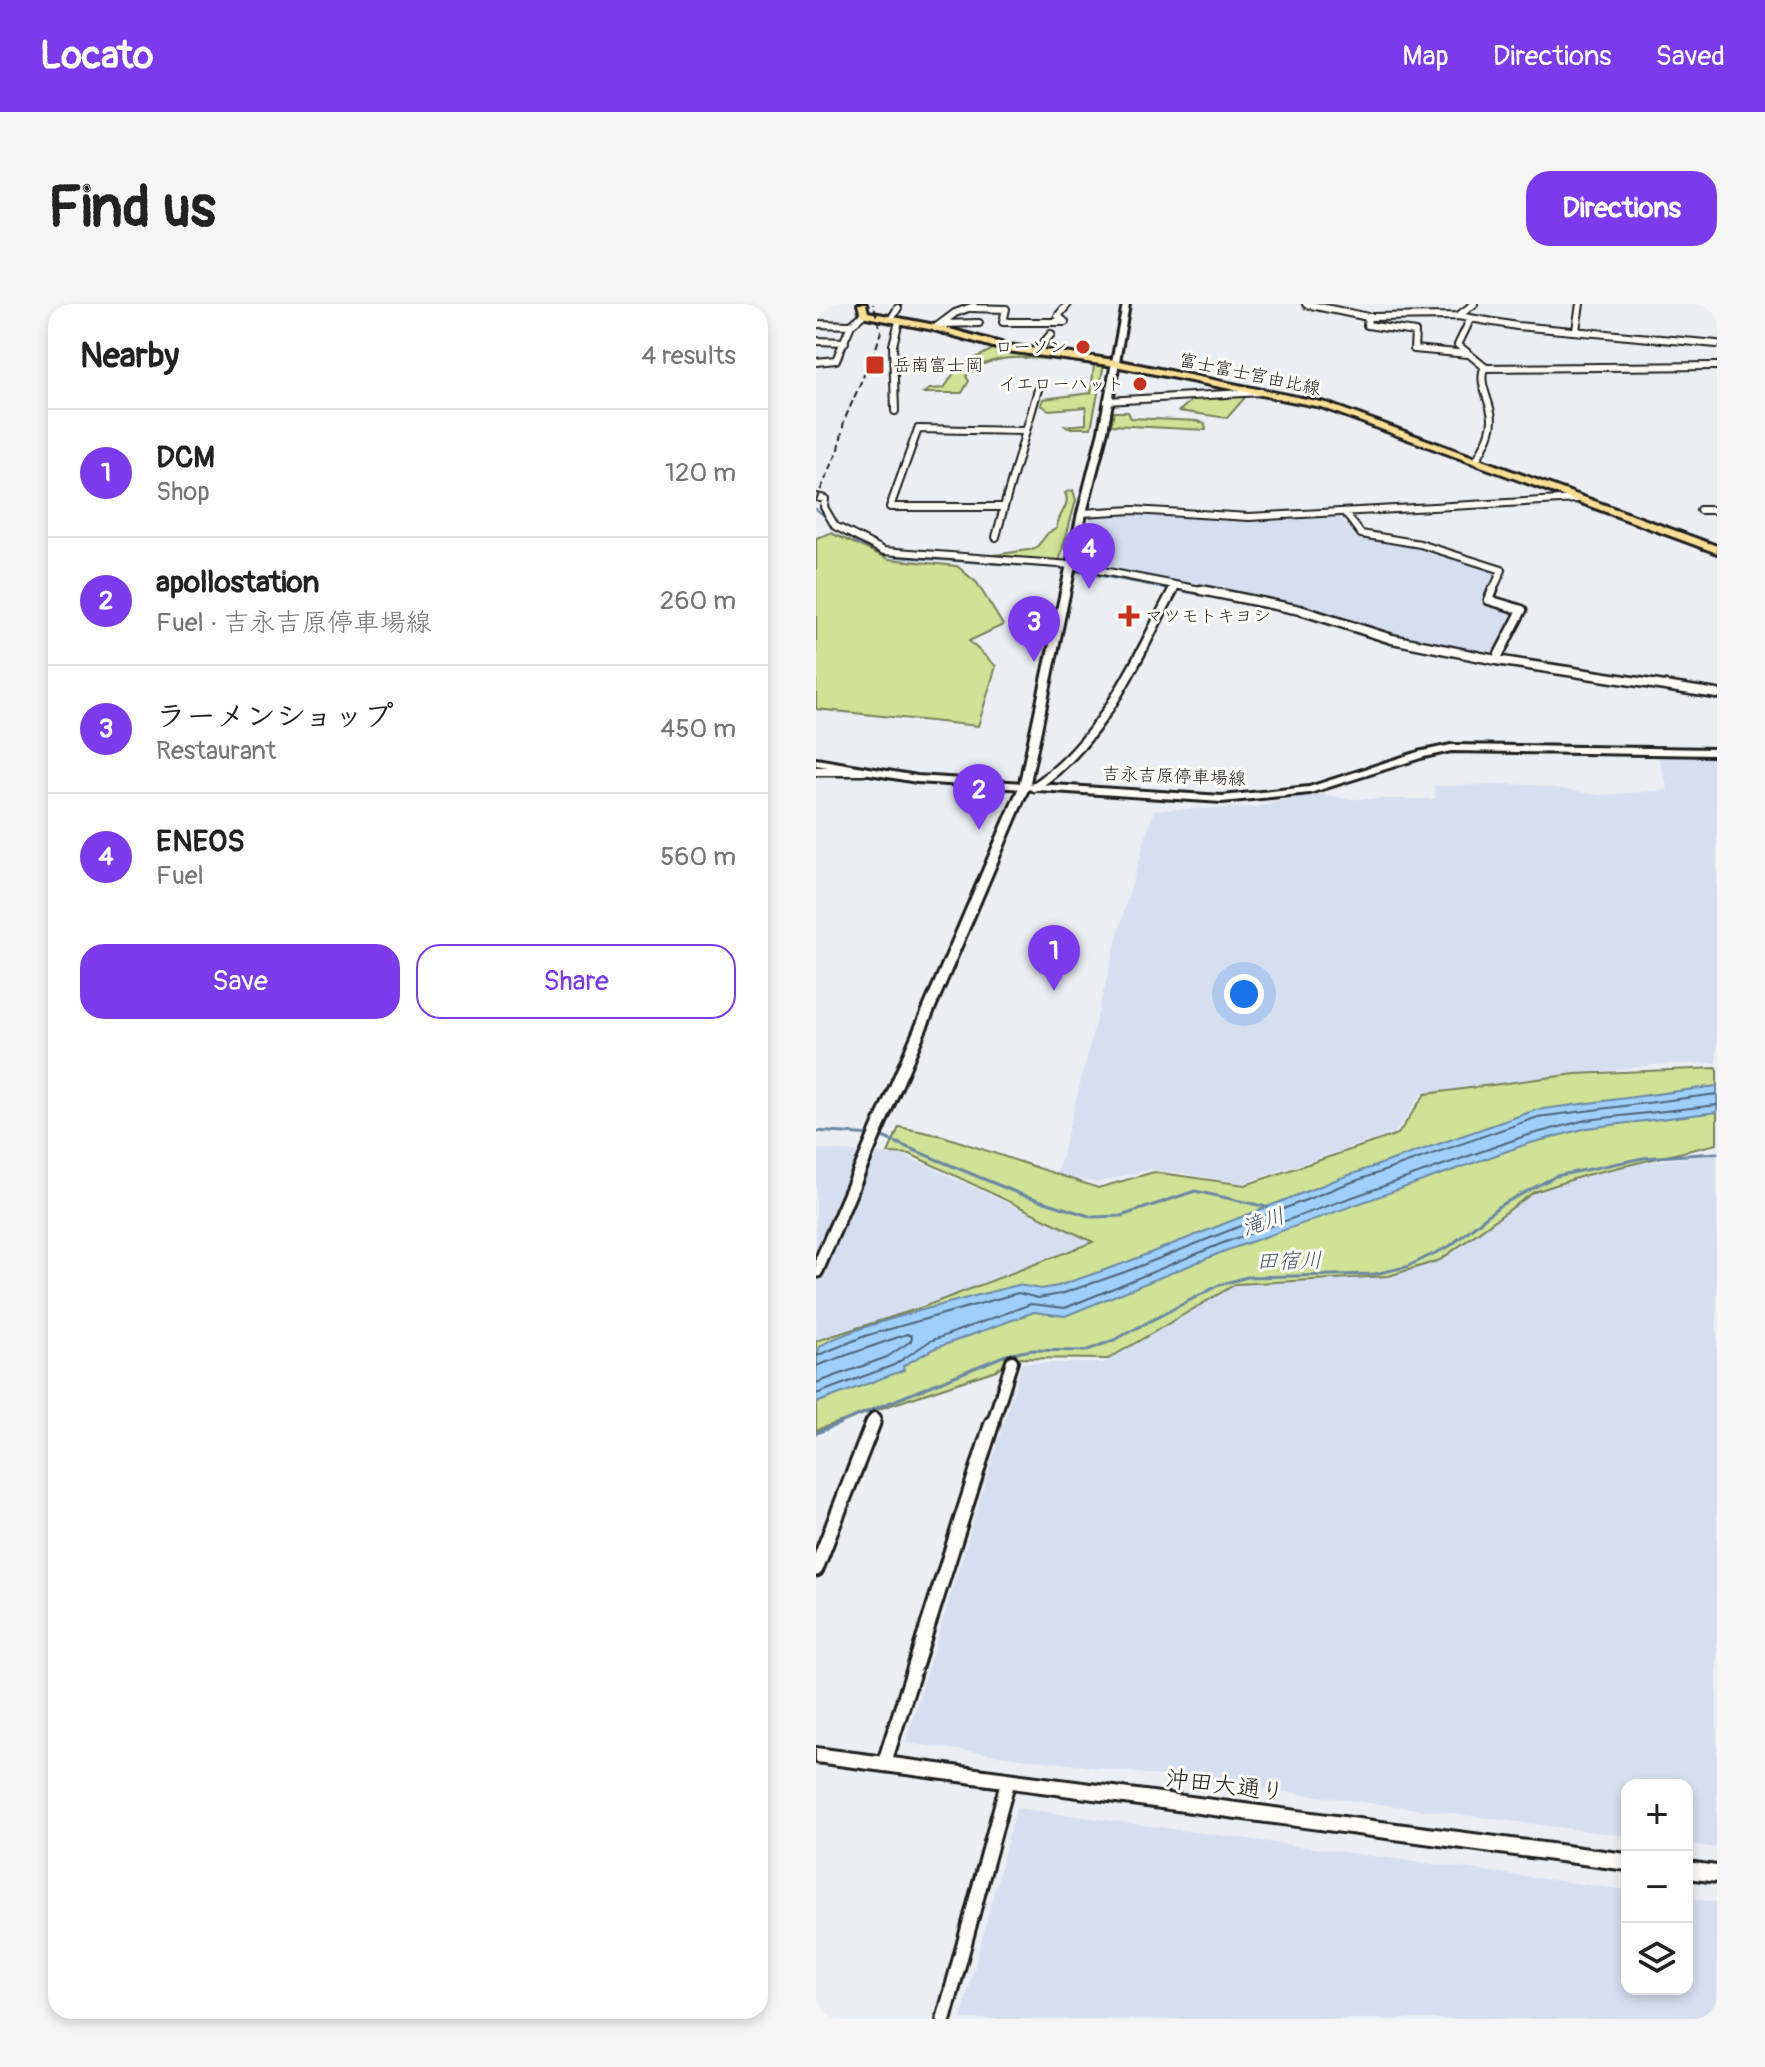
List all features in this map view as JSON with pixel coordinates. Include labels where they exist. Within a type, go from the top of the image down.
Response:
[{"type":"main road","name":"富士富士宮由比線","points":[[863,309],[895,320],[938,326],[995,345],[1115,363],[1323,405],[1717,550]]},
{"type":"main road","name":"吉永吉原停車場線","points":[[816,762],[864,771],[1029,787],[1242,799],[1310,790],[1422,754],[1451,748],[1717,752]]},
{"type":"street","points":[[938,326],[955,313],[974,306],[1006,309],[1003,322],[1065,322],[1058,316],[1068,304]]},
{"type":"street","points":[[816,1273],[1029,787],[1082,513],[1103,431],[1126,304]]},
{"type":"street","points":[[1306,304],[1368,317],[1458,316],[1517,326],[1717,344]]},
{"type":"street","points":[[1458,316],[1474,304]]},
{"type":"street","points":[[1576,330],[1580,304]]},
{"type":"street","points":[[895,411],[893,345],[898,308]]},
{"type":"street","points":[[816,362],[836,360],[851,325],[863,309]]},
{"type":"street","points":[[1368,317],[1367,325],[1415,332],[1414,349],[1468,354]]},
{"type":"street","points":[[1471,318],[1458,345],[1486,368],[1717,366]]},
{"type":"street","points":[[938,326],[979,323]]},
{"type":"street","points":[[816,324],[851,325]]},
{"type":"street","points":[[1036,352],[1051,334]]},
{"type":"street","points":[[816,341],[845,342]]},
{"type":"street","points":[[1476,461],[1487,443],[1492,425],[1492,404],[1481,377],[1486,368]]},
{"type":"street","points":[[996,537],[1039,386]]},
{"type":"street","points":[[1107,401],[1263,392]]},
{"type":"street","points":[[1004,507],[890,507],[918,429],[1025,431]]},
{"type":"street","points":[[990,442],[994,431]]},
{"type":"street","points":[[816,497],[825,499],[824,507],[835,526],[884,551],[1072,565],[1300,610],[1392,639],[1496,660],[1717,694]]},
{"type":"street","points":[[1082,513],[1133,510],[1249,517],[1579,499]]},
{"type":"street","points":[[1700,510],[1717,510]]},
{"type":"street","points":[[1346,514],[1361,534],[1420,544],[1502,570],[1489,600],[1522,610],[1496,660]]},
{"type":"street","points":[[1029,787],[1052,779],[1096,730],[1175,586]]},
{"type":"street","points":[[816,771],[864,771]]},
{"type":"street","points":[[884,1764],[1012,1361]]},
{"type":"street","points":[[816,1569],[875,1418]]},
{"type":"street","name":"沖田大通り","points":[[816,1755],[1621,1861]]},
{"type":"street","points":[[944,2019],[1008,1781]]},
{"type":"street","points":[[1693,1871],[1717,1874]]},
{"type":"shaded area","points":[[1134,512],[1249,519],[1339,516],[1357,536],[1425,546],[1502,570],[1482,598],[1522,610],[1497,658],[1387,635],[1310,610],[1082,565],[1092,514]]},
{"type":"shaded area","points":[[1658,756],[1717,757],[1717,1063],[1654,1065],[1422,1093],[1395,1133],[1243,1183],[1152,1169],[1095,1183],[1057,1174],[1125,907],[1154,810],[1259,807],[1314,792],[1346,799],[1435,799],[1434,786],[1528,784],[1600,795],[1668,790]]},
{"type":"shaded area","points":[[816,1149],[906,1156],[1091,1242],[925,1306],[816,1340]]},
{"type":"shaded area","points":[[1717,1154],[1717,1848],[1693,1845],[1693,1779],[1621,1779],[1621,1835],[905,1743],[1022,1363],[1103,1363],[1246,1278],[1386,1277],[1437,1260],[1534,1192],[1625,1165]]},
{"type":"shaded area","points":[[1016,1808],[1621,1889],[1621,1995],[1693,1995],[1693,1899],[1717,1902],[1717,2019],[961,2019]]},
{"type":"green space","points":[[993,349],[1104,364],[1091,428],[1065,426],[1086,424],[1086,407],[1049,410],[1041,405],[1043,399],[1091,393],[1094,364],[1009,358],[993,361],[966,376],[969,381],[962,393],[923,393],[944,388],[958,367]]},
{"type":"green space","points":[[1248,394],[1227,418],[1179,411],[1191,401],[1191,397]]},
{"type":"green space","points":[[1114,412],[1128,412],[1131,418],[1198,421],[1205,424],[1206,430],[1111,425]]},
{"type":"green space","points":[[1073,490],[1076,500],[1059,562],[986,556],[1035,549],[1048,533],[1057,528],[1067,502],[1065,493]]},
{"type":"green space","points":[[831,533],[889,559],[957,566],[977,583],[1003,625],[969,641],[996,666],[978,726],[816,709],[816,538]]},
{"type":"green space","points":[[1717,1068],[1717,1144],[1586,1175],[1534,1192],[1440,1260],[1389,1276],[1236,1284],[1108,1359],[1014,1358],[996,1370],[816,1430],[816,1341],[923,1307],[1093,1242],[910,1154],[888,1153],[899,1127],[943,1136],[1098,1188],[1154,1172],[1245,1185],[1398,1134],[1425,1094],[1575,1074]]},
{"type":"water","name":"滝川","points":[[1717,1086],[1717,1112],[1587,1128],[1527,1144],[1225,1251],[1065,1316],[1034,1312],[933,1349],[903,1366],[904,1370],[816,1403],[819,1348],[852,1332],[1018,1285],[1041,1289],[1058,1286],[1338,1179],[1536,1110]]},
{"type":"waterway","points":[[816,509],[859,545],[897,557],[1058,568],[1276,609]]},
{"type":"waterway","points":[[1341,627],[1389,644],[1453,655]]},
{"type":"waterway","points":[[1532,669],[1717,700]]},
{"type":"waterway","points":[[816,1131],[872,1135]]},
{"type":"waterway","name":"滝川","points":[[880,1136],[1020,1194],[1092,1217],[1121,1216],[1195,1191],[1267,1207]]},
{"type":"waterway","name":"田宿川","points":[[835,1425],[1006,1355],[1032,1350],[1085,1351],[1114,1340],[1219,1285],[1247,1277],[1375,1274],[1406,1267],[1450,1246],[1499,1206],[1556,1176],[1643,1158],[1717,1153]]},
{"type":"waterway","name":"田宿川","points":[[816,1433],[840,1423]]},
{"type":"railway","points":[[816,500],[839,449],[844,421],[877,345],[881,331],[873,304]]},
{"type":"place","name":"ローソン","points":[[1083,347]]},
{"type":"place","name":"岳南富士岡","points":[[875,365]]},
{"type":"place","name":"イエローハット","points":[[1140,384]]},
{"type":"place","name":"ENEOS","points":[[1089,589]]},
{"type":"place","name":"マツモトキヨシ","points":[[1129,616]]},
{"type":"place","name":"ラーメンショップ","points":[[1034,662]]},
{"type":"place","name":"apollostation","points":[[979,830]]},
{"type":"place","name":"DCM","points":[[1054,991]]}]
